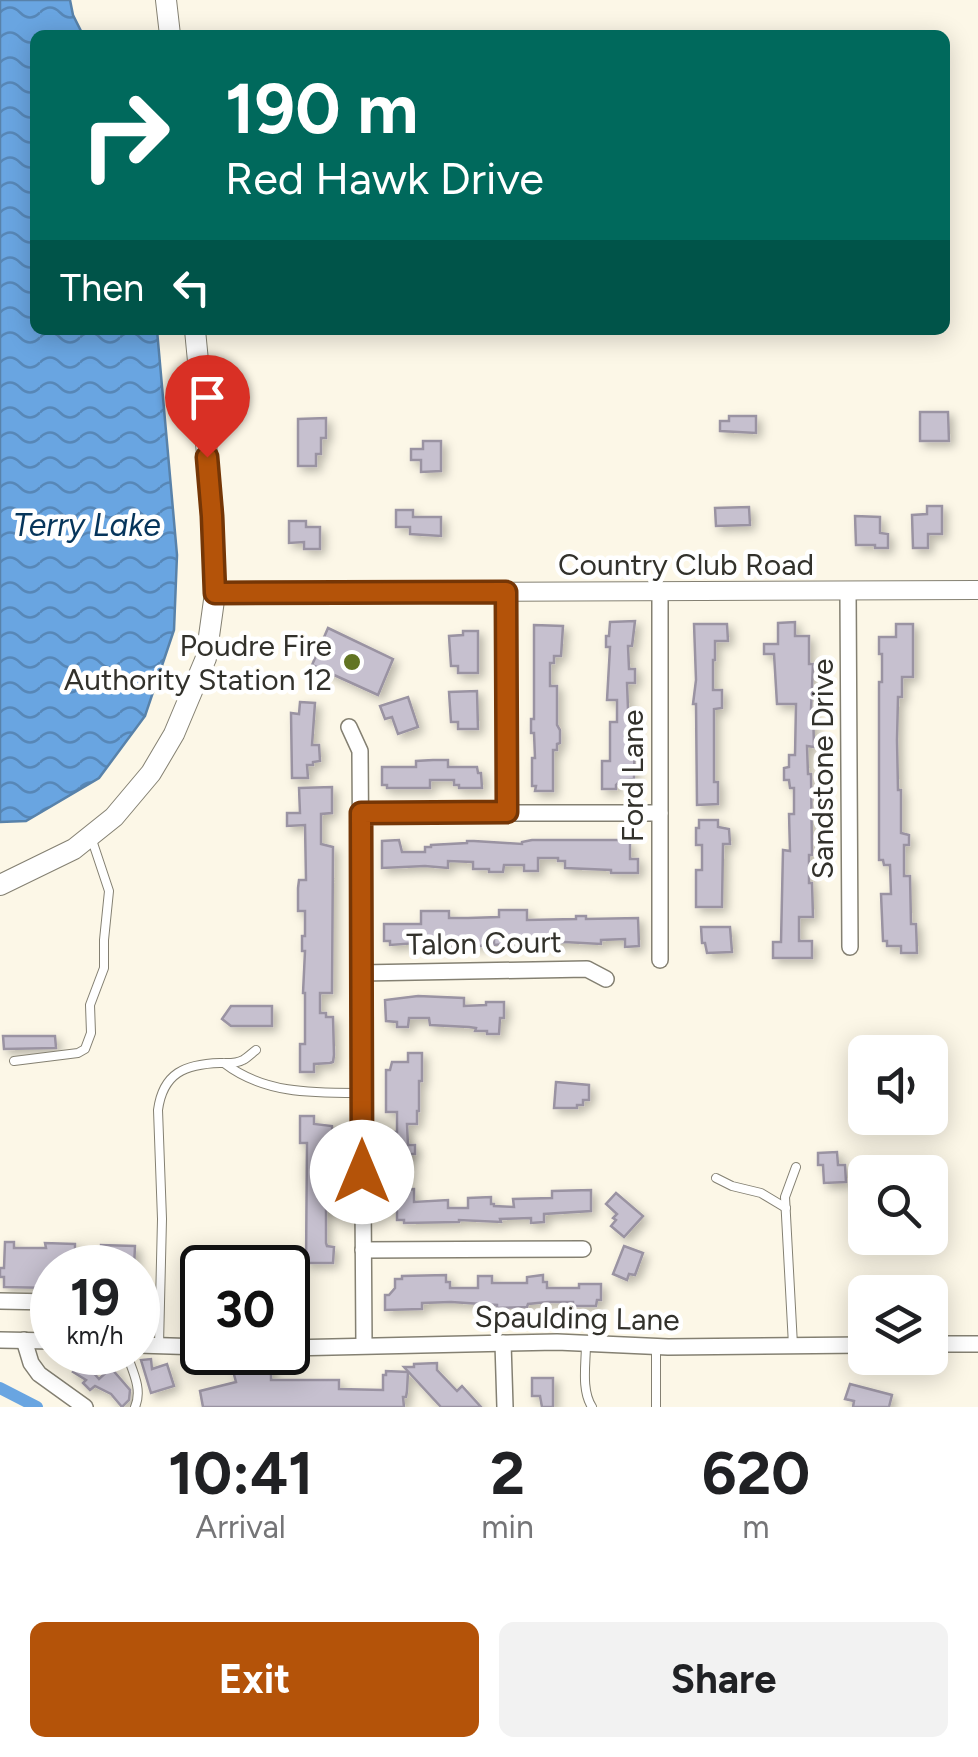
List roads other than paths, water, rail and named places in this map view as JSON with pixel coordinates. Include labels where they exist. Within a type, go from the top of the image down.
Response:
[{"type":"main road","points":[[166,0],[169,30]]},
{"type":"main road","points":[[0,885],[74,849],[114,817],[151,773],[174,734],[206,658],[215,593],[195,335]]},
{"type":"street","name":"Sandstone Drive","points":[[848,590],[850,947]]},
{"type":"street","name":"Country Club Road","points":[[215,593],[978,590]]},
{"type":"street","points":[[506,592],[507,812]]},
{"type":"street","name":"Ford Lane","points":[[660,592],[660,960]]},
{"type":"street","points":[[349,726],[360,751],[364,1346]]},
{"type":"street","points":[[361,813],[660,813]]},
{"type":"street","name":"Talon Court","points":[[360,972],[586,969],[606,979]]},
{"type":"street","points":[[363,1250],[583,1249]]},
{"type":"street","points":[[0,1301],[30,1302]]},
{"type":"street","points":[[0,1340],[30,1340]]},
{"type":"street","points":[[24,1340],[39,1374],[84,1407]]},
{"type":"street","points":[[503,1343],[505,1407]]},
{"type":"street","name":"Spaulding Lane","points":[[310,1347],[503,1343],[848,1345]]},
{"type":"street","points":[[948,1344],[978,1344]]},
{"type":"lane","points":[[14,1061],[78,1054],[85,1049],[91,1033],[90,1005],[104,968],[109,891],[90,836]]},
{"type":"lane","points":[[160,1282],[160,1095],[166,1082],[197,1064],[246,1059],[256,1050]]},
{"type":"lane","points":[[224,1063],[260,1084],[315,1092],[362,1093]]},
{"type":"lane","points":[[794,1345],[785,1197],[796,1167]]},
{"type":"lane","points":[[716,1178],[761,1193],[786,1208]]},
{"type":"lane","points":[[586,1344],[585,1387],[592,1407]]},
{"type":"lane","points":[[656,1346],[656,1407]]},
{"type":"lane","points":[[134,1375],[139,1398],[135,1407]]},
{"type":"water","name":"Terry Lake","points":[[0,0],[70,0],[80,30],[30,30],[30,335],[157,335],[177,555],[174,630],[145,716],[99,778],[26,821],[0,822]]},
{"type":"waterway","points":[[0,1388],[37,1407]]},
{"type":"place","name":"Poudre Fire Authority Station 12","points":[[352,662]]}]
